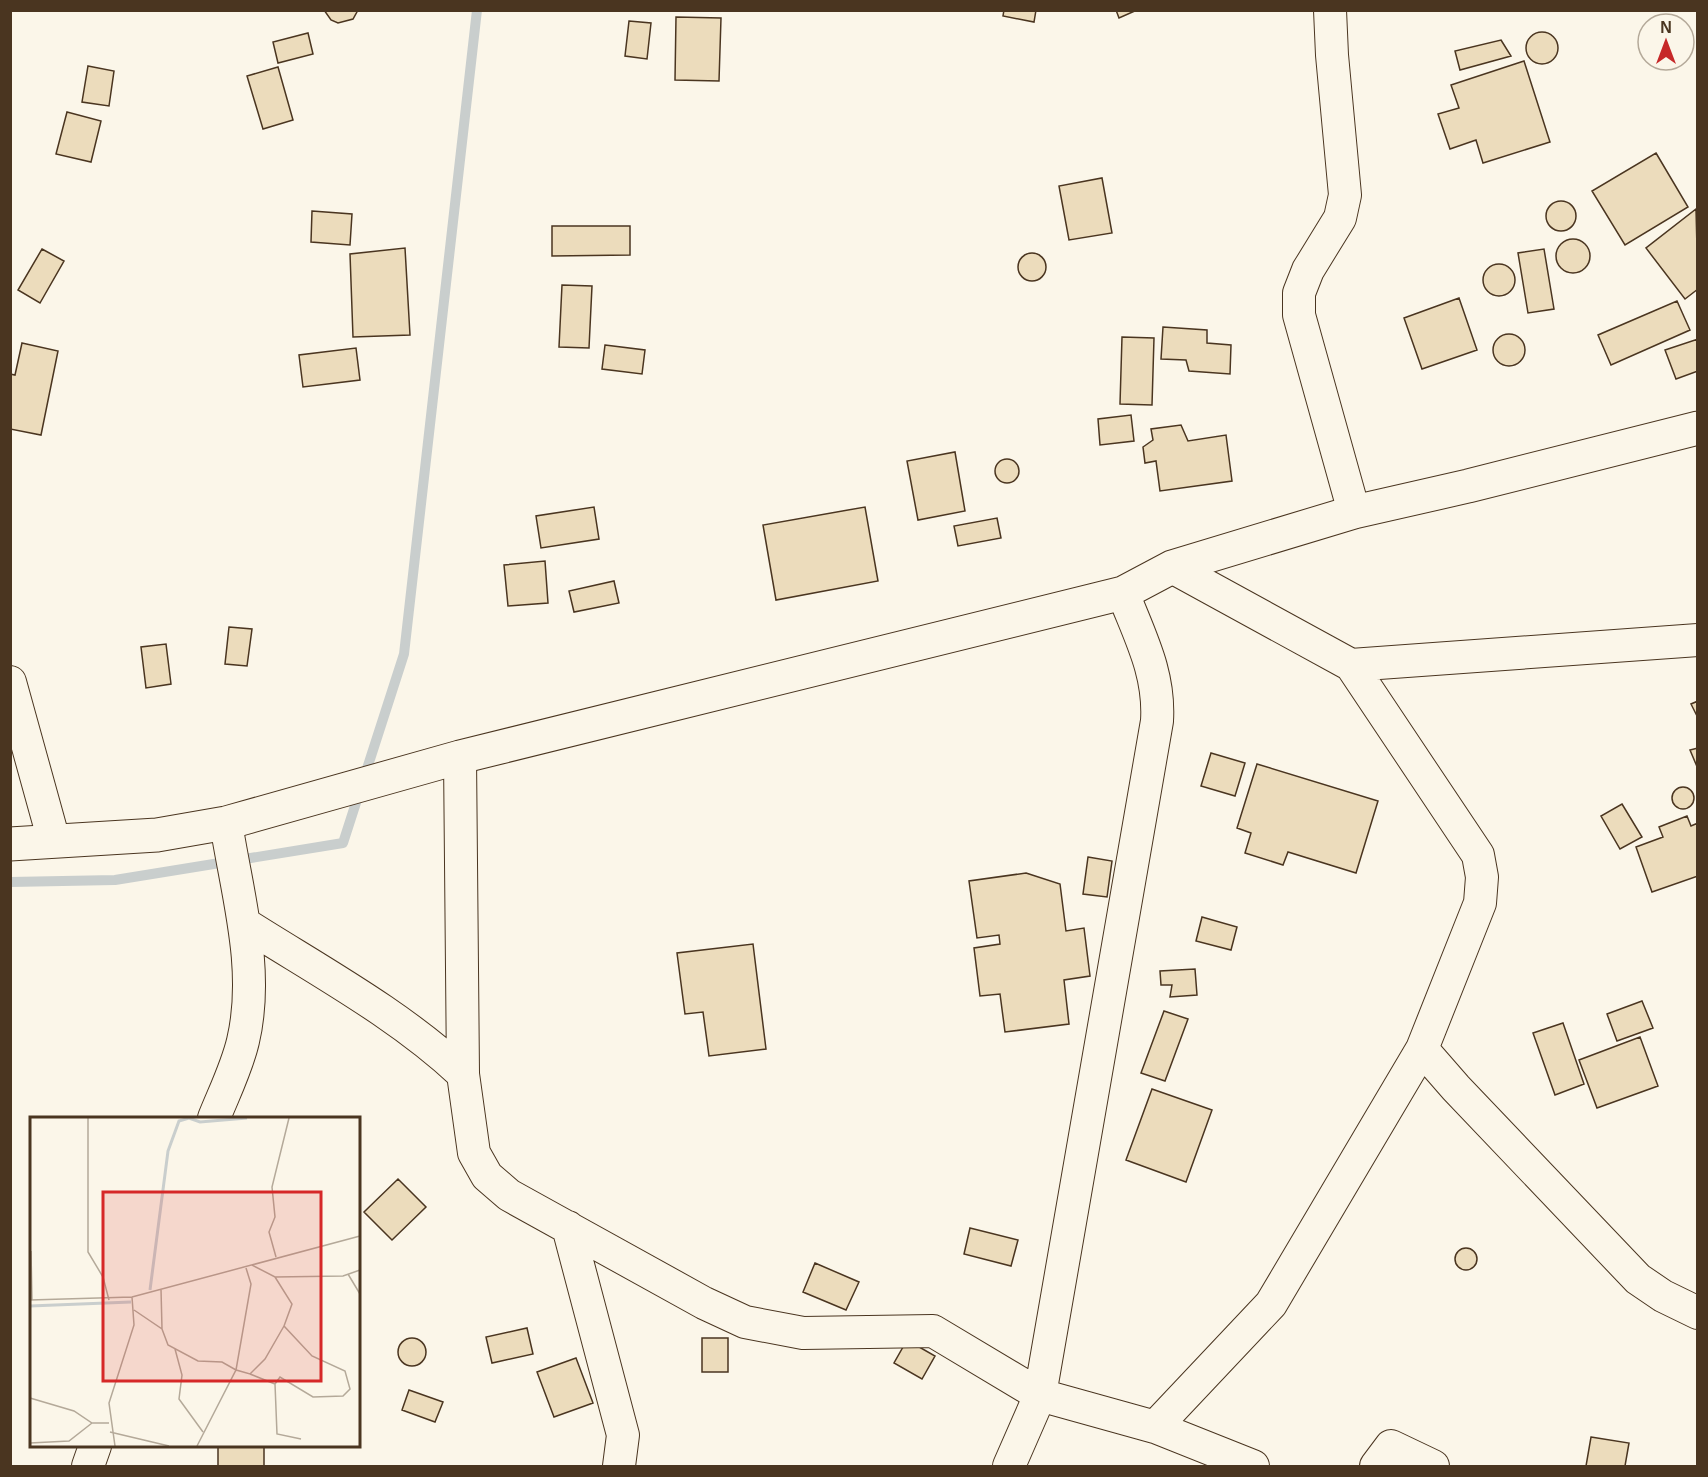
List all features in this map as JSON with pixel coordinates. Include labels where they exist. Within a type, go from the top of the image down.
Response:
[{"type":"street","points":[[1330,10],[1345,195],[1340,218],[1308,270],[1299,293],[1299,315],[1354,512]]},
{"type":"street","points":[[10,844],[157,835],[226,822],[460,757],[1123,593],[1172,567],[1354,512],[1698,428]]},
{"type":"street","points":[[1155,1427],[1271,1304],[1422,1049],[1480,903],[1482,877],[1478,855],[1351,665],[1172,567]]},
{"type":"street","points":[[1009,1467],[1040,1395],[1157,721],[1158,688],[1154,672],[1123,593]]},
{"type":"street","points":[[1351,665],[1698,640]]},
{"type":"street","points":[[10,682],[54,841]]},
{"type":"street","points":[[460,757],[463,1074],[474,1153],[487,1176],[509,1195],[704,1303],[745,1322],[803,1333],[933,1331],[1040,1395],[1155,1427],[1253,1467]]},
{"type":"street","points":[[215,1117],[243,1041],[248,1000],[245,924],[237,893],[226,822]]},
{"type":"street","points":[[245,924],[396,1019],[424,1039],[463,1074]]},
{"type":"street","points":[[1422,1049],[1456,1088],[1638,1279],[1663,1296],[1698,1313]]},
{"type":"street","points":[[568,1227],[623,1435],[619,1467]]},
{"type":"street","points":[[1376,1467],[1391,1446],[1433,1467]]},
{"type":"street","points":[[88,1467],[95,1447]]},
{"type":"building","points":[[324,10],[358,10],[353,19],[338,23],[331,20]]},
{"type":"building","points":[[1004,10],[1036,10],[1034,22],[1003,16]]},
{"type":"building","points":[[1116,10],[1137,10],[1119,18]]},
{"type":"building","points":[[676,17],[721,18],[719,81],[675,80]]},
{"type":"building","points":[[629,21],[651,23],[647,59],[625,56]]},
{"type":"building","points":[[1542,32],[1553,37],[1558,48],[1553,59],[1542,64],[1531,59],[1526,48],[1531,37]]},
{"type":"building","points":[[308,33],[313,54],[278,63],[273,42]]},
{"type":"building","points":[[1501,40],[1511,56],[1460,70],[1455,51]]},
{"type":"building","points":[[1524,61],[1550,142],[1483,163],[1476,140],[1450,149],[1438,114],[1459,108],[1451,85]]},
{"type":"building","points":[[88,66],[114,71],[109,106],[82,102]]},
{"type":"building","points":[[278,67],[293,120],[263,129],[247,76]]},
{"type":"building","points":[[67,112],[101,121],[91,162],[56,154]]},
{"type":"building","points":[[1656,153],[1688,207],[1625,245],[1592,191]]},
{"type":"building","points":[[1102,178],[1112,233],[1069,240],[1059,186]]},
{"type":"building","points":[[1561,201],[1572,205],[1576,216],[1572,227],[1561,231],[1550,227],[1546,216],[1550,205]]},
{"type":"building","points":[[1696,209],[1698,289],[1685,299],[1646,248]]},
{"type":"building","points":[[312,211],[352,214],[350,245],[311,242]]},
{"type":"building","points":[[552,226],[630,226],[630,255],[552,256]]},
{"type":"building","points":[[1573,239],[1585,244],[1590,256],[1585,268],[1573,273],[1561,268],[1556,256],[1561,244]]},
{"type":"building","points":[[405,248],[410,335],[353,337],[350,254]]},
{"type":"building","points":[[42,249],[64,261],[40,303],[18,290]]},
{"type":"building","points":[[1544,249],[1554,309],[1528,313],[1518,253]]},
{"type":"building","points":[[1032,253],[1042,257],[1046,267],[1042,277],[1032,281],[1022,277],[1018,267],[1022,257]]},
{"type":"building","points":[[1499,264],[1510,269],[1515,280],[1510,291],[1499,296],[1488,291],[1483,280],[1488,269]]},
{"type":"building","points":[[562,285],[592,286],[589,348],[559,347]]},
{"type":"building","points":[[1459,298],[1477,350],[1422,369],[1404,318]]},
{"type":"building","points":[[1677,301],[1690,330],[1611,365],[1598,335]]},
{"type":"building","points":[[1163,327],[1207,330],[1207,343],[1231,345],[1230,374],[1189,371],[1186,360],[1161,359]]},
{"type":"building","points":[[1509,334],[1521,338],[1525,350],[1521,362],[1509,366],[1497,362],[1493,350],[1497,338]]},
{"type":"building","points":[[1122,337],[1154,338],[1152,405],[1120,404]]},
{"type":"building","points":[[1698,339],[1698,371],[1676,379],[1665,350]]},
{"type":"building","points":[[22,343],[58,351],[41,435],[10,429],[10,374],[15,375]]},
{"type":"building","points":[[605,345],[645,350],[642,374],[602,369]]},
{"type":"building","points":[[356,348],[360,380],[303,387],[299,355]]},
{"type":"building","points":[[1131,415],[1134,441],[1100,445],[1098,419]]},
{"type":"building","points":[[1181,425],[1188,441],[1226,435],[1232,481],[1160,491],[1156,461],[1145,463],[1143,447],[1153,440],[1151,429]]},
{"type":"building","points":[[955,452],[965,511],[918,520],[907,461]]},
{"type":"building","points":[[1007,459],[1012,460],[1018,466],[1018,476],[1012,482],[1007,483],[1002,482],[996,476],[995,471],[996,466],[1002,460]]},
{"type":"building","points":[[594,507],[599,539],[541,548],[536,516]]},
{"type":"building","points":[[865,507],[878,581],[776,600],[763,525]]},
{"type":"building","points":[[997,518],[1001,538],[958,546],[954,526]]},
{"type":"building","points":[[545,561],[548,603],[508,606],[504,565]]},
{"type":"building","points":[[614,581],[619,603],[574,612],[569,591]]},
{"type":"building","points":[[229,627],[252,629],[247,666],[225,664]]},
{"type":"building","points":[[166,644],[171,684],[146,688],[141,647]]},
{"type":"building","points":[[1698,701],[1698,718],[1691,704]]},
{"type":"building","points":[[1698,748],[1698,769],[1690,750]]},
{"type":"building","points":[[1211,753],[1245,763],[1235,796],[1201,786]]},
{"type":"building","points":[[1257,764],[1378,801],[1356,873],[1288,852],[1283,865],[1245,853],[1251,833],[1237,828]]},
{"type":"building","points":[[1683,787],[1691,790],[1694,798],[1691,806],[1683,809],[1675,806],[1672,798],[1675,790]]},
{"type":"building","points":[[1622,804],[1642,837],[1620,849],[1601,816]]},
{"type":"building","points":[[1687,816],[1691,826],[1698,823],[1698,876],[1652,892],[1636,847],[1663,837],[1659,827]]},
{"type":"building","points":[[1088,857],[1112,861],[1107,897],[1083,894]]},
{"type":"building","points":[[1026,873],[1060,884],[1066,931],[1084,928],[1090,976],[1064,980],[1069,1024],[1005,1032],[1000,994],[980,996],[974,948],[1000,944],[999,935],[977,938],[969,881]]},
{"type":"building","points":[[1202,917],[1237,927],[1231,950],[1196,941]]},
{"type":"building","points":[[753,944],[766,1049],[709,1056],[703,1012],[685,1014],[677,953]]},
{"type":"building","points":[[1195,969],[1197,995],[1170,997],[1172,985],[1161,985],[1160,971]]},
{"type":"building","points":[[1642,1001],[1653,1028],[1617,1041],[1607,1014]]},
{"type":"building","points":[[1164,1011],[1188,1019],[1165,1081],[1141,1073]]},
{"type":"building","points":[[1563,1023],[1584,1084],[1555,1095],[1533,1033]]},
{"type":"building","points":[[1640,1037],[1658,1086],[1597,1108],[1579,1060]]},
{"type":"building","points":[[1152,1089],[1212,1110],[1186,1182],[1126,1160]]},
{"type":"building","points":[[398,1179],[426,1207],[392,1240],[364,1212]]},
{"type":"building","points":[[970,1228],[1018,1240],[1011,1266],[964,1254]]},
{"type":"building","points":[[1466,1248],[1474,1251],[1477,1259],[1474,1267],[1466,1270],[1458,1267],[1455,1259],[1458,1251]]},
{"type":"building","points":[[815,1263],[859,1282],[846,1310],[803,1292]]},
{"type":"building","points":[[527,1328],[533,1354],[492,1363],[486,1337]]},
{"type":"building","points":[[412,1338],[422,1342],[426,1352],[422,1362],[412,1366],[402,1362],[398,1352],[402,1342]]},
{"type":"building","points":[[702,1338],[728,1338],[728,1372],[702,1372]]},
{"type":"building","points":[[907,1340],[935,1356],[922,1379],[894,1363]]},
{"type":"building","points":[[576,1358],[593,1403],[554,1417],[537,1372]]},
{"type":"building","points":[[409,1390],[443,1402],[435,1422],[402,1410]]},
{"type":"building","points":[[1591,1437],[1629,1443],[1625,1466],[1586,1466]]},
{"type":"building","points":[[218,1447],[264,1447],[264,1466],[218,1466]]},
{"type":"waterway","points":[[10,882],[115,880],[343,843],[404,654],[477,10]]}]
